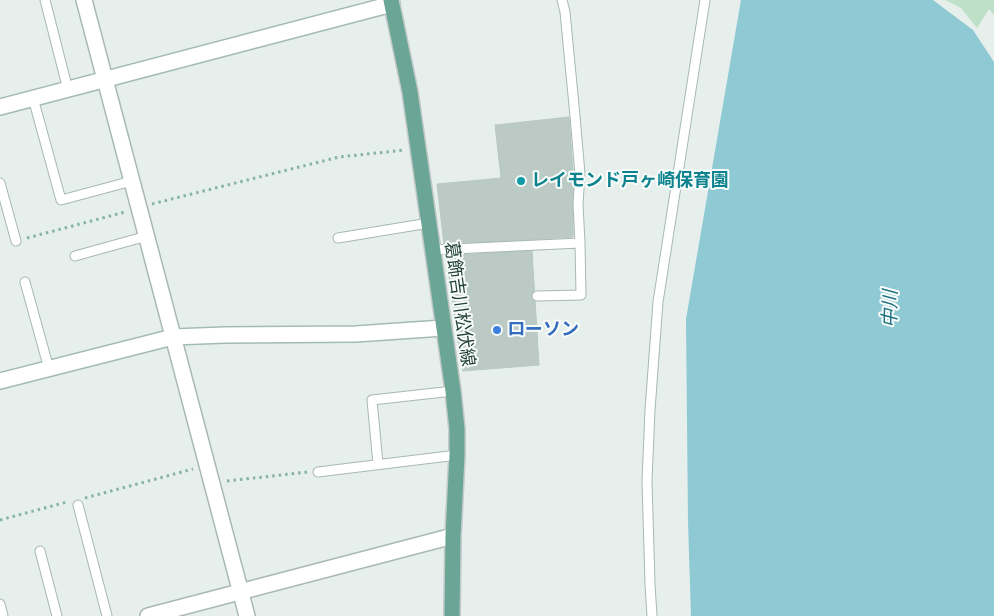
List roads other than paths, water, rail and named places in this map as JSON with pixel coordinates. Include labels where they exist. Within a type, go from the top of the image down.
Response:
[{"type":"main road","name":"葛飾吉川松伏線","points":[[392,2],[410,92],[457,429],[452,616]]},
{"type":"street","points":[[84,0],[247,616]]},
{"type":"street","points":[[0,107],[392,2]]},
{"type":"street","points":[[0,381],[173,337],[356,334],[444,328]]},
{"type":"street","points":[[148,616],[453,536]]},
{"type":"lane","points":[[45,0],[68,90]]},
{"type":"lane","points":[[537,296],[580,295],[578,204],[580,174],[576,116],[565,12],[562,0]]},
{"type":"lane","points":[[652,616],[647,481],[658,302],[706,0]]},
{"type":"lane","points":[[33,98],[61,200],[132,181]]},
{"type":"lane","points":[[0,183],[16,242]]},
{"type":"lane","points":[[338,238],[429,223]]},
{"type":"lane","points":[[75,256],[147,236]]},
{"type":"lane","points":[[432,250],[580,243]]},
{"type":"lane","points":[[25,282],[49,369]]},
{"type":"lane","points":[[378,464],[372,400],[453,392]]},
{"type":"lane","points":[[318,472],[457,455]]},
{"type":"lane","points":[[78,505],[106,616]]},
{"type":"lane","points":[[40,551],[56,616]]},
{"type":"lane","points":[[0,604],[3,616]]},
{"type":"water","name":"中川","points":[[741,0],[933,0],[973,30],[994,62],[994,616],[691,616],[686,319]]},
{"type":"place","name":"レイモンド戸ヶ崎保育園","points":[[521,181]]},
{"type":"place","name":"ローソン","points":[[497,330]]}]
